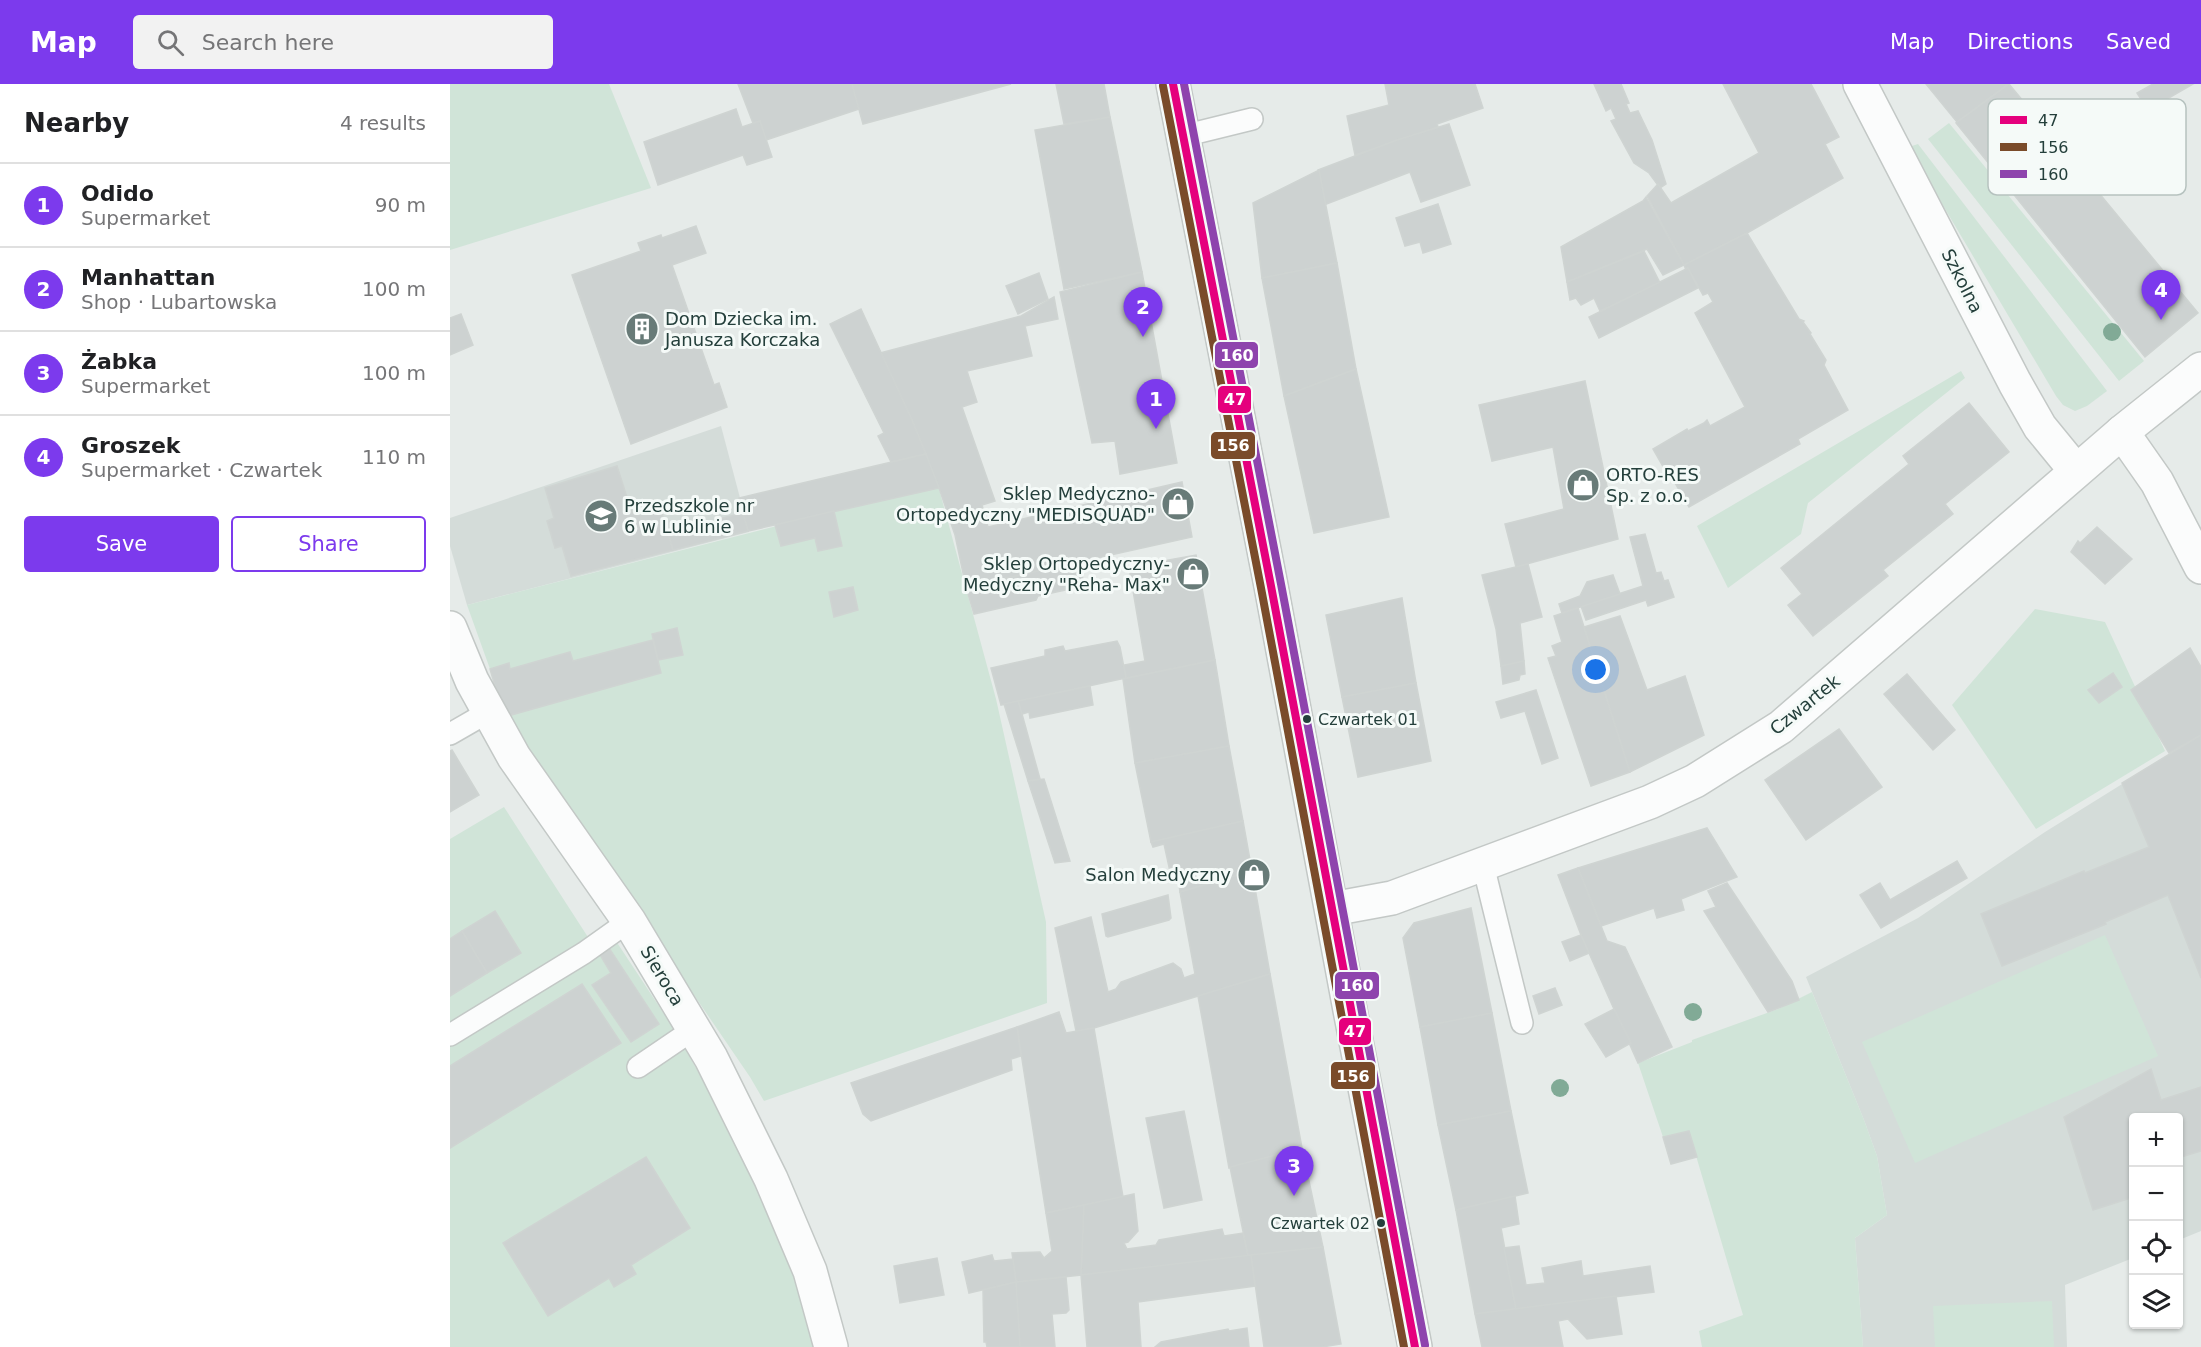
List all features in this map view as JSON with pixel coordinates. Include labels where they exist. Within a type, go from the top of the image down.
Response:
[{"type":"street","points":[[1173,84],[1415,1347]]},
{"type":"street","name":"Szkolna","points":[[1860,84],[2015,383],[2040,427],[2076,471]]},
{"type":"street","name":"Czwartek","points":[[1332,909],[1392,898],[1650,802],[1695,781],[1780,727],[2076,471],[2201,369]]},
{"type":"street","points":[[2122,432],[2157,482],[2201,567]]},
{"type":"street","name":"Sieroca","points":[[450,628],[472,681],[514,756],[629,921],[711,1058],[771,1179],[810,1271],[831,1347]]},
{"type":"lane","points":[[1183,136],[1252,118]]},
{"type":"lane","points":[[450,734],[490,711]]},
{"type":"lane","points":[[1483,865],[1522,1023]]},
{"type":"lane","points":[[450,1035],[584,953],[629,921]]},
{"type":"lane","points":[[638,1067],[694,1029]]},
{"type":"shaded area","name":"Przedszkole nr 6 w Lublinie","points":[[721,426],[749,532],[467,605],[450,546],[450,518]]},
{"type":"shaded area","points":[[2201,735],[2201,1231],[2183,1238],[2183,1113],[2129,1113],[2129,1260],[2065,1285],[2067,1347],[1863,1347],[1855,1238],[1887,1215],[1877,1156],[1806,977],[1918,918],[2045,832]]},
{"type":"green space","points":[[450,84],[609,84],[651,188],[450,250]]},
{"type":"green space","points":[[1949,123],[1988,171],[1988,195],[2008,195],[2144,361],[2119,381],[1928,139]]},
{"type":"green space","points":[[1918,144],[2107,391],[2087,406],[2075,411],[2063,405],[2056,396],[1909,147]]},
{"type":"green space","points":[[1961,371],[1965,378],[1808,503],[1801,534],[1728,588],[1697,526]]},
{"type":"green space","points":[[938,485],[996,699],[1046,922],[1047,1003],[764,1101],[750,1077],[504,717],[467,605]]},
{"type":"green space","points":[[2035,609],[2105,622],[2165,751],[2036,829],[1952,705]]},
{"type":"green space","points":[[504,807],[595,948],[612,935],[676,1032],[759,1182],[806,1307],[814,1347],[450,1347],[450,839]]},
{"type":"green space","points":[[2105,935],[2158,1056],[1915,1163],[1862,1042]]},
{"type":"green space","points":[[1812,992],[1877,1156],[1887,1215],[1855,1238],[1863,1347],[1702,1347],[1699,1331],[1743,1315],[1689,1132],[1663,1137],[1638,1063],[1692,1042],[1692,1040],[1778,1009]]},
{"type":"green space","points":[[2052,1301],[2054,1347],[1935,1347],[1933,1306]]},
{"type":"building","points":[[738,84],[852,84],[859,109],[766,140],[760,121],[753,123]]},
{"type":"building","points":[[852,84],[1011,84],[863,124]]},
{"type":"building","points":[[1056,84],[1104,84],[1110,117],[1064,124]]},
{"type":"building","points":[[1385,84],[1475,84],[1483,108],[1437,124],[1438,127],[1355,155],[1347,116],[1389,105]]},
{"type":"building","points":[[1594,84],[1621,84],[1629,103],[1626,104],[1630,113],[1638,111],[1652,140],[1666,184],[1660,188],[1649,173],[1634,163],[1611,121],[1616,119],[1611,108],[1606,111]]},
{"type":"building","points":[[1723,84],[1811,84],[1839,137],[1825,144],[1843,178],[1747,233],[1684,265],[1647,196],[1658,184],[1671,203],[1759,153]]},
{"type":"building","points":[[1926,84],[2008,84],[1957,122]]},
{"type":"building","points":[[2009,84],[2021,99],[1989,99]]},
{"type":"building","points":[[2153,84],[2193,84],[2167,99],[2141,99],[2137,93]]},
{"type":"building","points":[[1988,99],[1988,163],[1956,123]]},
{"type":"building","points":[[736,109],[742,127],[760,121],[772,157],[747,165],[743,155],[658,185],[644,142]]},
{"type":"building","points":[[1110,117],[1142,272],[1064,289],[1035,130]]},
{"type":"building","points":[[1449,124],[1470,185],[1421,202],[1410,172],[1324,205],[1318,170],[1397,140]]},
{"type":"building","points":[[1319,170],[1337,263],[1262,278],[1253,203]]},
{"type":"building","points":[[2014,195],[2101,195],[2198,313],[2145,357]]},
{"type":"building","points":[[1646,197],[1684,265],[1663,275],[1647,249],[1567,282],[1561,247],[1643,201]]},
{"type":"building","points":[[1438,204],[1451,244],[1423,253],[1420,242],[1405,246],[1396,218]]},
{"type":"building","name":"Dom Dziecka im. Janusza Korczaka","points":[[696,226],[706,253],[672,265],[714,385],[719,383],[727,407],[631,444],[572,275],[641,251],[638,243],[661,235],[662,238]]},
{"type":"building","points":[[1747,233],[1799,319],[1804,321],[1811,333],[1826,360],[1824,365],[1848,410],[1798,439],[1800,444],[1689,507],[1653,449],[1687,429],[1688,431],[1707,420],[1710,426],[1745,407],[1695,313],[1713,302],[1708,293],[1703,295],[1684,265]]},
{"type":"building","points":[[1644,251],[1660,283],[1600,311],[1594,298],[1581,305],[1576,298],[1570,300],[1567,282]]},
{"type":"building","points":[[1337,263],[1356,369],[1284,396],[1262,278]]},
{"type":"building","points":[[1688,268],[1698,288],[1599,338],[1589,317]]},
{"type":"building","points":[[1142,272],[1177,463],[1120,474],[1115,441],[1092,443],[1060,292]]},
{"type":"building","points":[[1039,273],[1048,299],[1018,314],[1006,286]]},
{"type":"building","points":[[1054,297],[1058,319],[1025,326],[1032,356],[967,371],[977,402],[962,407],[995,501],[982,505],[988,527],[1182,482],[1192,537],[966,587],[955,535],[939,488],[912,420],[880,353],[1021,316]]},
{"type":"building","points":[[861,309],[926,454],[891,462],[878,436],[884,433],[830,324]]},
{"type":"building","points":[[461,314],[473,345],[450,355],[450,318]]},
{"type":"building","points":[[1356,369],[1389,517],[1314,533],[1284,396]]},
{"type":"building","name":"ORTO-RES Sp. z o.o.","points":[[1585,381],[1618,539],[1516,567],[1505,524],[1564,509],[1553,447],[1492,461],[1479,405]]},
{"type":"building","points":[[1969,403],[2009,452],[1945,504],[1953,514],[1883,570],[1888,576],[1813,636],[1788,605],[1802,594],[1781,568],[1909,464],[1903,456]]},
{"type":"building","points":[[926,454],[939,488],[748,531],[739,498]]},
{"type":"building","points":[[617,466],[632,513],[659,504],[673,550],[571,576],[562,546],[555,548],[547,521],[554,518],[545,488]]},
{"type":"building","points":[[834,511],[842,546],[818,551],[815,538],[781,546],[775,525]]},
{"type":"building","points":[[743,513],[748,531],[673,550],[668,532]]},
{"type":"building","points":[[2097,527],[2132,559],[2105,584],[2071,552],[2078,541],[2080,543]]},
{"type":"building","points":[[1645,534],[1656,573],[1661,572],[1664,581],[1668,580],[1674,597],[1648,606],[1646,600],[1586,620],[1581,606],[1643,586],[1630,537]]},
{"type":"building","points":[[1196,555],[1215,660],[1126,678],[1124,665],[1145,661],[1129,567]]},
{"type":"building","points":[[1080,562],[1084,586],[974,614],[966,587]]},
{"type":"building","points":[[1528,564],[1542,617],[1520,623],[1524,661],[1501,666],[1496,629],[1482,575]]},
{"type":"building","points":[[1613,575],[1620,594],[1562,613],[1559,604],[1580,596],[1587,582]]},
{"type":"building","points":[[853,587],[858,610],[834,617],[829,592]]},
{"type":"building","points":[[1402,598],[1416,683],[1342,697],[1326,615]]},
{"type":"building","points":[[1578,608],[1630,772],[1591,786],[1548,658],[1556,656],[1552,646],[1562,642],[1554,616]]},
{"type":"building","points":[[1620,616],[1647,690],[1685,676],[1704,735],[1630,772],[1584,627]]},
{"type":"building","points":[[677,628],[683,655],[658,660],[652,634]]},
{"type":"building","points":[[653,640],[661,673],[504,717],[490,669],[509,663],[510,669],[570,652],[573,661]]},
{"type":"building","points":[[1117,641],[1126,678],[1001,705],[991,668],[1045,656],[1045,650],[1063,646],[1065,651]]},
{"type":"building","points":[[2190,648],[2201,667],[2201,735],[2169,753],[2131,690]]},
{"type":"building","points":[[1215,660],[1229,746],[1135,763],[1123,679]]},
{"type":"building","points":[[1524,661],[1525,674],[1520,675],[1519,680],[1503,684],[1501,666]]},
{"type":"building","points":[[2113,673],[2122,687],[2099,703],[2088,690]]},
{"type":"building","points":[[1907,674],[1955,730],[1933,750],[1884,694]]},
{"type":"building","points":[[1416,683],[1431,761],[1358,777],[1342,697]]},
{"type":"building","points":[[1090,686],[1093,705],[1030,718],[1029,712],[1022,714],[1018,701]]},
{"type":"building","points":[[1536,690],[1558,758],[1542,764],[1525,711],[1501,718],[1496,702]]},
{"type":"building","points":[[1018,701],[1040,779],[1028,781],[1004,704]]},
{"type":"building","points":[[1839,729],[1882,787],[1806,840],[1765,780]]},
{"type":"building","points":[[2201,735],[2201,978],[2168,895],[2105,922],[2106,924],[2002,966],[1981,914],[2149,847],[2122,783]]},
{"type":"building","points":[[1229,746],[1243,821],[1151,842],[1135,763]]},
{"type":"building","points":[[452,750],[479,795],[450,812],[450,751]]},
{"type":"building","points":[[1044,779],[1070,861],[1055,863],[1028,781]]},
{"type":"building","points":[[1243,821],[1252,871],[1180,892],[1178,877],[1171,876],[1164,844],[1153,847],[1151,842]]},
{"type":"building","points":[[1707,828],[1737,877],[1681,899],[1684,910],[1657,918],[1654,908],[1601,926],[1578,868]]},
{"type":"building","points":[[1957,861],[1967,878],[1881,928],[1860,895],[1880,883],[1890,900]]},
{"type":"building","points":[[1578,868],[1607,941],[1625,947],[1672,1047],[1638,1063],[1581,935],[1558,875]]},
{"type":"building","points":[[1252,871],[1270,974],[1094,1028],[1076,1031],[1055,928],[1091,917],[1108,992],[1116,989],[1121,982],[1173,963],[1181,969],[1184,978],[1195,974],[1180,892]]},
{"type":"building","points":[[1727,883],[1792,981],[1799,1000],[1768,1012],[1704,911],[1716,907],[1708,891]]},
{"type":"building","points":[[1168,895],[1171,918],[1169,920],[1106,936],[1102,914]]},
{"type":"building","points":[[1471,908],[1492,1013],[1420,1027],[1403,938],[1414,923]]},
{"type":"building","points":[[495,911],[521,953],[487,973],[462,931]]},
{"type":"building","points":[[462,931],[487,973],[450,996],[450,939]]},
{"type":"building","points":[[1581,935],[1589,953],[1570,961],[1562,942]]},
{"type":"building","points":[[605,942],[659,1024],[631,1042],[592,985],[611,973],[596,948]]},
{"type":"building","points":[[1270,974],[1302,1148],[1229,1168],[1198,996]]},
{"type":"building","points":[[582,984],[621,1043],[450,1148],[450,1066]]},
{"type":"building","points":[[1555,988],[1562,1005],[1539,1014],[1533,996]]},
{"type":"building","points":[[1614,1009],[1631,1043],[1606,1057],[1585,1024]]},
{"type":"building","points":[[1059,1012],[1066,1033],[1094,1028],[1123,1197],[1046,1213],[1017,1027]]},
{"type":"building","points":[[1492,1013],[1511,1111],[1438,1125],[1420,1027]]},
{"type":"building","points":[[1017,1027],[1021,1056],[1011,1059],[1012,1070],[871,1121],[863,1114],[851,1083]]},
{"type":"building","points":[[2151,1069],[2161,1100],[2201,1087],[2201,1151],[2183,1156],[2183,1113],[2129,1113],[2129,1199],[2093,1210],[2064,1117]]},
{"type":"building","points":[[1184,1111],[1202,1200],[1164,1208],[1146,1118]]},
{"type":"building","points":[[1511,1111],[1528,1193],[1456,1210],[1438,1125]]},
{"type":"building","points":[[1689,1131],[1697,1157],[1671,1164],[1663,1137]]},
{"type":"building","points":[[1302,1148],[1323,1247],[1248,1256],[1230,1167]]},
{"type":"building","points":[[646,1157],[690,1228],[631,1265],[636,1274],[614,1287],[609,1278],[548,1316],[503,1243]]},
{"type":"building","points":[[1134,1194],[1138,1231],[1128,1242],[1124,1243],[1127,1249],[1156,1245],[1159,1240],[1222,1229],[1224,1236],[1243,1233],[1248,1256],[1081,1275],[1084,1205]]},
{"type":"building","points":[[1515,1196],[1519,1224],[1501,1228],[1516,1309],[1475,1314],[1456,1210]]},
{"type":"building","points":[[1084,1205],[1081,1275],[1016,1282],[1012,1253],[1040,1252],[1044,1258],[1052,1251],[1046,1213]]},
{"type":"building","points":[[1519,1246],[1526,1285],[1545,1283],[1542,1268],[1581,1261],[1583,1276],[1650,1266],[1654,1292],[1516,1309],[1504,1248]]},
{"type":"building","points":[[1323,1247],[1341,1344],[1322,1347],[1264,1347],[1251,1255]]},
{"type":"building","points":[[992,1255],[994,1261],[1013,1259],[1016,1282],[969,1293],[962,1262]]},
{"type":"building","points":[[1251,1255],[1255,1286],[1138,1302],[1141,1347],[1087,1347],[1081,1275]]},
{"type":"building","points":[[937,1258],[944,1295],[900,1303],[894,1266]]},
{"type":"building","points":[[1066,1277],[1069,1310],[1066,1313],[1052,1314],[1055,1347],[1020,1347],[1016,1282]]},
{"type":"building","points":[[1016,1282],[1020,1347],[987,1347],[984,1342],[983,1290]]},
{"type":"building","points":[[1616,1296],[1622,1334],[1587,1339],[1568,1319],[1558,1321],[1563,1347],[1482,1347],[1475,1314]]},
{"type":"building","points":[[1247,1328],[1249,1347],[1155,1347],[1161,1342],[1228,1329],[1229,1331]]},
{"type":"transit line","name":"47","points":[[1173,84],[1415,1347]]},
{"type":"transit line","name":"160","points":[[1184,84],[1425,1345]]},
{"type":"transit line","name":"156","points":[[1163,86],[1261,588],[1404,1347]]},
{"type":"place","name":"Groszek","points":[[2161,320]]},
{"type":"place","name":"Dom Dziecka im. Janusza Korczaka","points":[[642,329]]},
{"type":"place","name":"Manhattan","points":[[1143,337]]},
{"type":"place","name":"Odido","points":[[1156,429]]},
{"type":"place","name":"ORTO-RES Sp. z o.o.","points":[[1583,485]]},
{"type":"place","name":"Sklep Medyczno- Ortopedyczny \"MEDISQUAD\"","points":[[1178,504]]},
{"type":"place","name":"Przedszkole nr 6 w Lublinie","points":[[601,516]]},
{"type":"place","name":"Sklep Ortopedyczny- Medyczny \"Reha- Max\"","points":[[1193,574]]},
{"type":"place","name":"Czwartek 01","points":[[1307,719]]},
{"type":"place","name":"Salon Medyczny","points":[[1254,875]]},
{"type":"place","name":"Żabka","points":[[1294,1196]]},
{"type":"place","name":"Czwartek 02","points":[[1381,1223]]}]
